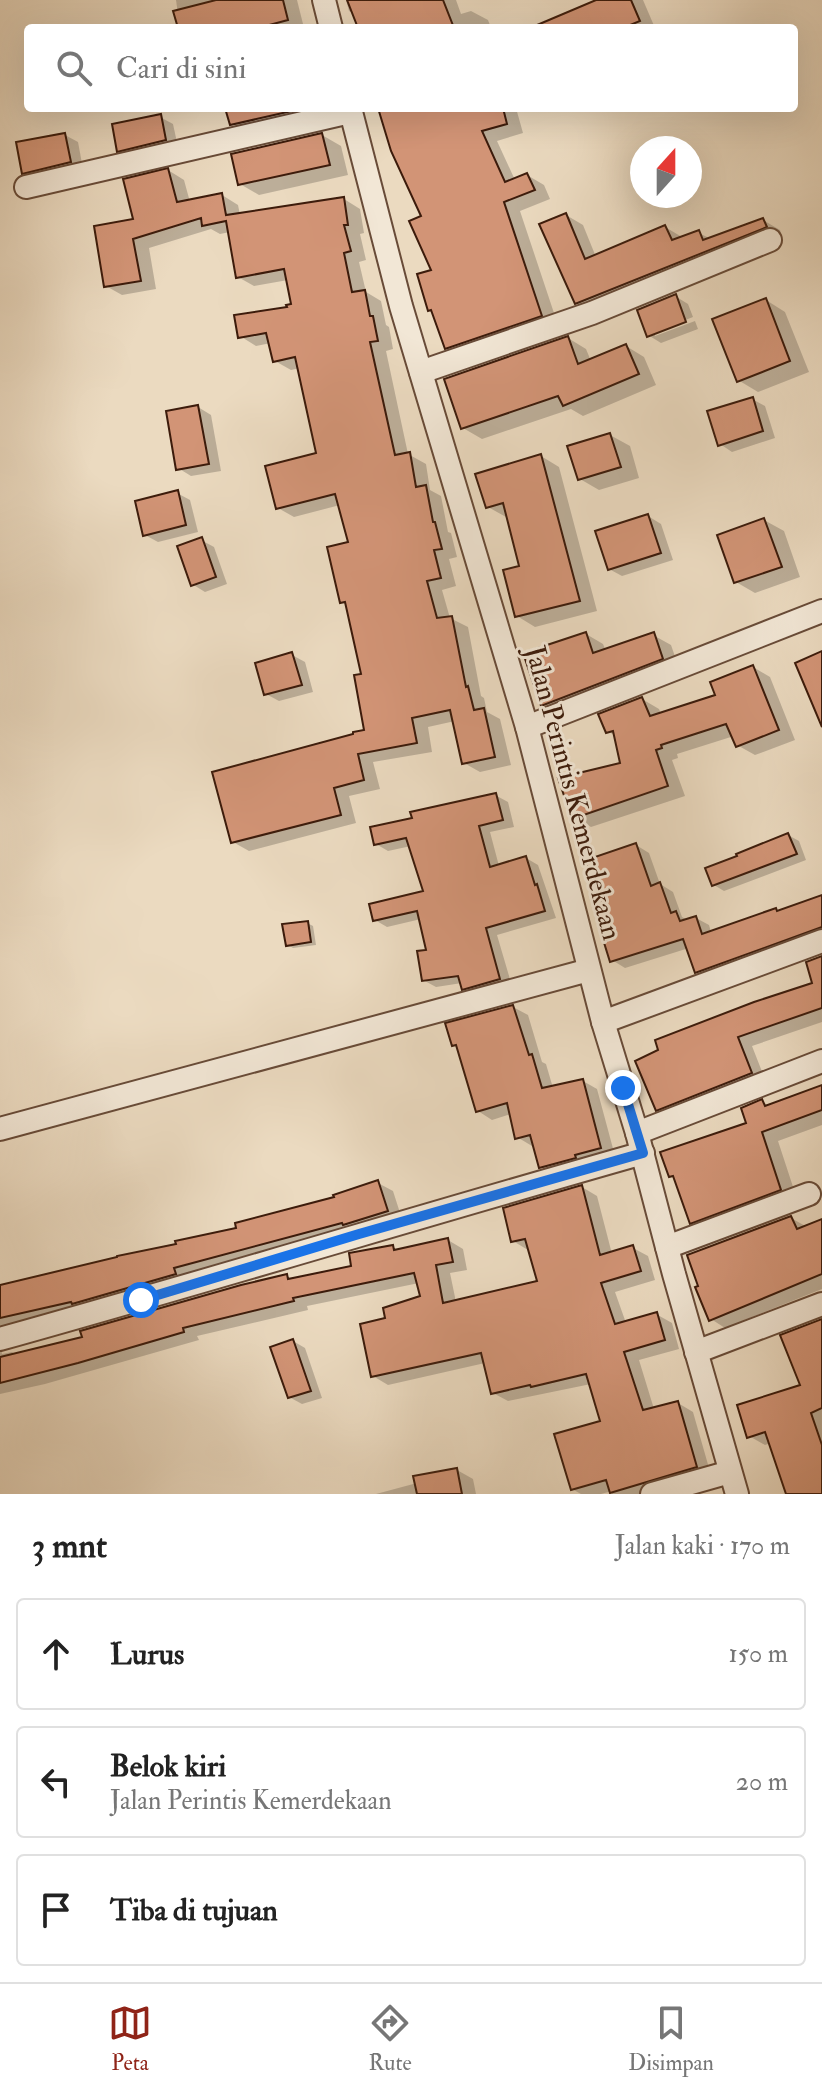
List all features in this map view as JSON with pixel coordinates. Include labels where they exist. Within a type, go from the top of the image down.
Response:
[{"type":"street","points":[[324,0],[330,24]]},
{"type":"street","points":[[26,187],[342,112]]},
{"type":"street","name":"Jalan Perintis Kemerdekaan","points":[[351,112],[401,306],[527,727],[603,1022],[640,1143],[733,1483]]},
{"type":"street","points":[[421,372],[592,313],[770,240]]},
{"type":"street","points":[[527,727],[822,611]]},
{"type":"street","points":[[603,1022],[822,941]]},
{"type":"street","points":[[0,1129],[589,970]]},
{"type":"street","points":[[0,1339],[344,1238],[640,1143],[822,1061]]},
{"type":"street","points":[[667,1247],[809,1194]]},
{"type":"street","points":[[696,1352],[822,1304]]},
{"type":"street","points":[[652,1494],[733,1483]]},
{"type":"building","points":[[216,0],[283,0],[288,20],[273,24],[177,24],[173,11]]},
{"type":"building","points":[[347,0],[443,0],[452,24],[356,24]]},
{"type":"building","points":[[596,0],[631,0],[640,21],[633,24],[539,24]]},
{"type":"building","points":[[226,112],[287,112],[230,125]]},
{"type":"building","points":[[379,112],[504,112],[507,124],[482,131],[505,182],[527,173],[535,190],[504,202],[542,316],[445,349],[431,310],[428,311],[417,274],[431,270],[409,221],[421,216],[391,151]]},
{"type":"building","points":[[161,114],[166,140],[117,152],[112,124]]},
{"type":"building","points":[[65,133],[71,162],[22,174],[16,142]]},
{"type":"building","points":[[322,133],[330,165],[238,185],[231,154]]},
{"type":"building","points":[[168,168],[177,202],[222,193],[226,215],[344,197],[348,225],[344,225],[351,251],[344,253],[352,292],[365,290],[370,316],[373,316],[378,341],[370,342],[395,455],[410,452],[416,487],[426,485],[442,549],[434,550],[441,578],[427,581],[437,618],[452,616],[466,687],[474,710],[484,708],[495,757],[462,764],[450,710],[412,718],[417,743],[358,754],[364,780],[334,788],[341,815],[231,843],[212,772],[364,730],[354,675],[361,674],[345,602],[340,603],[327,547],[348,542],[335,494],[276,509],[265,466],[316,453],[295,357],[273,362],[266,333],[238,338],[234,315],[291,304],[284,269],[236,278],[226,221],[202,226],[201,218],[133,239],[141,281],[104,287],[94,226],[133,219],[123,179]]},
{"type":"building","points":[[566,213],[585,259],[665,225],[672,240],[699,230],[703,240],[763,218],[767,227],[575,304],[539,224]]},
{"type":"building","points":[[676,294],[686,322],[647,337],[637,310]]},
{"type":"building","points":[[766,298],[790,361],[737,382],[712,319]]},
{"type":"building","points":[[568,336],[578,364],[626,344],[639,374],[563,406],[558,396],[461,429],[444,379]]},
{"type":"building","points":[[753,397],[763,431],[718,446],[707,411]]},
{"type":"building","points":[[198,405],[209,464],[176,470],[166,411]]},
{"type":"building","points":[[610,433],[621,467],[578,480],[567,446]]},
{"type":"building","points":[[541,454],[580,601],[515,617],[503,570],[519,566],[503,503],[486,508],[475,474]]},
{"type":"building","points":[[178,490],[186,525],[143,536],[135,501]]},
{"type":"building","points":[[648,514],[661,553],[608,570],[595,531]]},
{"type":"building","points":[[764,518],[782,567],[734,583],[717,535]]},
{"type":"building","points":[[202,537],[216,577],[191,586],[177,546]]},
{"type":"building","points":[[586,632],[593,653],[654,632],[663,659],[541,706],[523,653]]},
{"type":"building","points":[[822,651],[822,727],[795,663]]},
{"type":"building","points":[[292,652],[302,685],[264,695],[255,663]]},
{"type":"building","points":[[753,665],[779,730],[736,747],[726,724],[661,745],[662,748],[656,750],[668,786],[572,819],[558,778],[620,763],[613,731],[606,733],[598,714],[642,697],[650,716],[715,695],[710,682]]},
{"type":"building","points":[[496,793],[503,820],[479,826],[490,867],[526,856],[545,911],[486,928],[500,979],[462,990],[458,976],[422,981],[417,951],[426,950],[417,911],[373,921],[369,904],[423,891],[406,838],[374,845],[370,827],[412,818],[410,812]]},
{"type":"building","points":[[788,833],[797,854],[712,886],[705,868]]},
{"type":"building","points":[[636,843],[651,886],[660,882],[671,913],[676,911],[680,921],[696,916],[702,934],[822,895],[822,927],[695,973],[683,939],[610,962],[602,936],[613,932],[586,860]]},
{"type":"building","points":[[308,921],[311,942],[286,946],[282,924]]},
{"type":"building","points":[[822,956],[822,1008],[738,1037],[752,1073],[656,1111],[635,1061],[658,1050],[655,1040],[812,983],[806,962]]},
{"type":"building","points":[[513,1005],[542,1088],[583,1079],[601,1148],[539,1168],[530,1135],[515,1139],[507,1103],[476,1112],[456,1045],[452,1046],[445,1023]]},
{"type":"building","points":[[822,1085],[822,1110],[762,1132],[781,1190],[690,1224],[673,1176],[669,1177],[660,1152],[746,1123],[741,1108],[762,1099],[765,1106]]},
{"type":"building","points":[[378,1180],[388,1211],[174,1268],[176,1274],[72,1304],[0,1318],[0,1285],[236,1228],[235,1223],[334,1197]]},
{"type":"building","points":[[582,1185],[600,1255],[633,1245],[641,1271],[601,1283],[615,1324],[657,1312],[665,1340],[624,1352],[643,1410],[678,1401],[697,1467],[610,1493],[606,1480],[571,1490],[554,1434],[600,1421],[586,1374],[491,1394],[481,1353],[371,1377],[360,1324],[385,1318],[383,1308],[420,1296],[414,1273],[293,1298],[294,1301],[183,1328],[184,1332],[0,1383],[0,1357],[82,1337],[80,1331],[241,1285],[287,1274],[288,1279],[351,1266],[349,1253],[393,1245],[394,1250],[448,1238],[453,1262],[436,1265],[443,1303],[537,1281],[525,1239],[511,1242],[503,1208]]},
{"type":"building","points":[[791,1216],[797,1229],[822,1219],[822,1274],[709,1321],[695,1287],[698,1286],[687,1255]]},
{"type":"building","points":[[822,1319],[822,1408],[811,1413],[822,1445],[822,1494],[786,1494],[765,1432],[747,1438],[737,1405],[800,1385],[780,1335]]},
{"type":"building","points":[[293,1339],[311,1391],[288,1398],[270,1347]]},
{"type":"building","points":[[457,1468],[462,1494],[417,1494],[413,1476]]},
{"type":"route","points":[[141,1300],[643,1153],[623,1088]]}]
